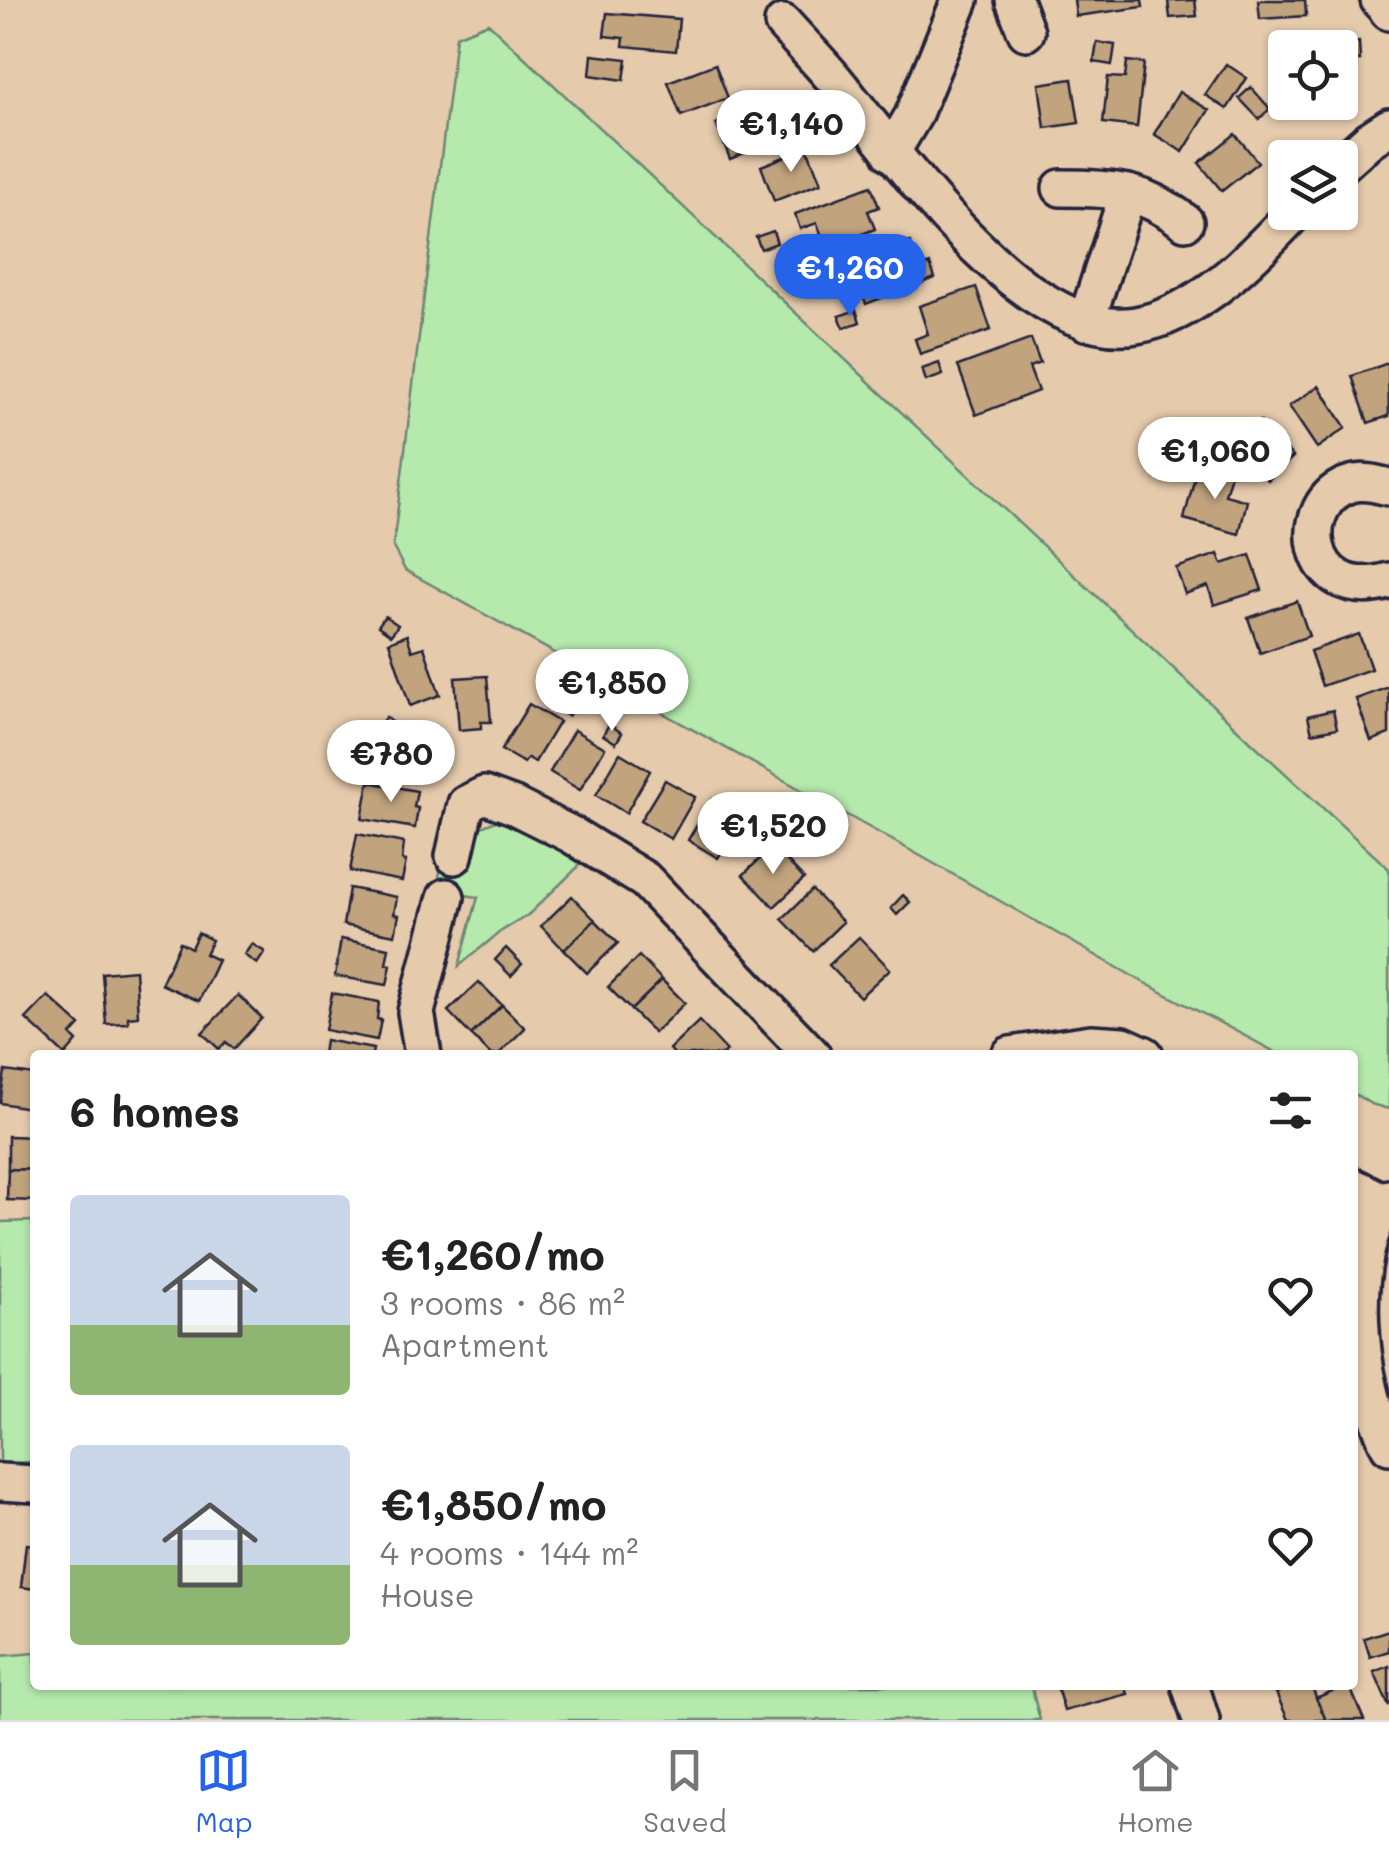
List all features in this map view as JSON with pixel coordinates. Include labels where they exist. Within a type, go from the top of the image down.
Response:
[{"type":"street","points":[[891,153],[913,116],[960,0]]},
{"type":"street","points":[[1379,0],[1389,12]]},
{"type":"street","points":[[783,23],[961,230],[1040,300],[1071,316],[1102,327],[1134,326],[1162,319],[1231,276],[1278,230]]},
{"type":"street","points":[[1358,150],[1389,127]]},
{"type":"street","points":[[1061,188],[1128,193],[1164,206],[1185,222]]},
{"type":"street","points":[[1086,322],[1128,193]]},
{"type":"street","points":[[1389,487],[1353,483],[1339,489],[1320,512],[1314,540],[1328,572],[1340,580],[1359,586],[1389,581]]},
{"type":"street","points":[[454,856],[466,804],[484,795],[596,848],[645,880],[807,1050]]},
{"type":"street","points":[[422,1050],[416,1012],[446,897]]},
{"type":"street","points":[[1044,1050],[1091,1043],[1123,1044],[1135,1050]]},
{"type":"street","points":[[1358,1188],[1387,1200],[1362,1263],[1361,1326],[1366,1376],[1377,1421],[1389,1446]]},
{"type":"street","points":[[0,1482],[30,1484]]},
{"type":"street","points":[[1192,1690],[1201,1720]]},
{"type":"green space","points":[[488,23],[1389,869],[1389,1109],[1358,1096],[1358,1050],[1272,1050],[405,570],[393,547],[456,36]]},
{"type":"green space","points":[[498,820],[581,859],[578,867],[528,915],[459,966],[478,897],[437,891],[441,865],[468,870],[475,832]]},
{"type":"green space","points":[[30,1221],[30,1462],[0,1463],[0,1222]]},
{"type":"green space","points":[[30,1653],[30,1690],[1032,1690],[1040,1720],[0,1720],[0,1656]]},
{"type":"building","points":[[1074,0],[1142,0],[1143,7],[1076,16]]},
{"type":"building","points":[[1195,0],[1197,16],[1170,18],[1168,1]]},
{"type":"building","points":[[1258,0],[1305,0],[1306,16],[1260,19]]},
{"type":"building","points":[[607,13],[679,19],[676,51],[623,46],[624,38],[604,36]]},
{"type":"building","points":[[1097,42],[1115,45],[1112,65],[1094,62]]},
{"type":"building","points":[[592,55],[627,59],[624,80],[590,75]]},
{"type":"building","points":[[1127,61],[1144,63],[1137,127],[1103,123],[1108,77],[1125,78]]},
{"type":"building","points":[[715,64],[728,98],[681,116],[668,82]]},
{"type":"building","points":[[1226,64],[1247,78],[1227,109],[1205,95]]},
{"type":"building","points":[[1072,79],[1079,123],[1045,128],[1039,84]]},
{"type":"building","points":[[1251,87],[1268,111],[1259,119],[1239,98]]},
{"type":"building","points":[[1179,92],[1209,110],[1183,152],[1154,134]]},
{"type":"building","points":[[762,105],[776,140],[730,159],[716,124]]},
{"type":"building","points":[[1235,134],[1258,162],[1222,191],[1199,163]]},
{"type":"building","points":[[807,148],[821,183],[774,201],[761,166]]},
{"type":"building","points":[[871,186],[879,207],[868,211],[875,229],[826,248],[817,223],[800,229],[795,214]]},
{"type":"building","points":[[773,231],[777,243],[761,249],[756,237]]},
{"type":"building","points":[[910,242],[919,268],[930,264],[935,278],[866,304],[861,291],[876,286],[866,258]]},
{"type":"building","points":[[976,287],[991,330],[920,354],[915,339],[928,334],[919,306]]},
{"type":"building","points":[[856,310],[860,322],[844,328],[839,316]]},
{"type":"building","points":[[1031,339],[1040,363],[1029,367],[1038,391],[976,415],[958,366]]},
{"type":"building","points":[[939,363],[943,375],[926,381],[922,369]]},
{"type":"building","points":[[1388,363],[1389,416],[1368,423],[1352,376]]},
{"type":"building","points":[[1319,386],[1346,428],[1317,448],[1289,406]]},
{"type":"building","points":[[1260,421],[1293,457],[1268,480],[1235,445]]},
{"type":"building","points":[[1198,465],[1231,474],[1225,495],[1247,501],[1239,534],[1184,519]]},
{"type":"building","points":[[1218,554],[1222,564],[1250,555],[1262,590],[1214,605],[1208,586],[1185,594],[1176,568]]},
{"type":"building","points":[[1297,601],[1309,636],[1260,653],[1248,618]]},
{"type":"building","points":[[385,616],[398,625],[391,635],[378,626]]},
{"type":"building","points":[[1359,634],[1371,669],[1322,686],[1310,651]]},
{"type":"building","points":[[407,635],[412,651],[424,647],[440,695],[410,706],[389,642]]},
{"type":"building","points":[[487,676],[491,722],[481,722],[481,728],[459,730],[455,678]]},
{"type":"building","points":[[1389,687],[1389,734],[1371,741],[1356,699]]},
{"type":"building","points":[[561,698],[574,706],[568,716],[555,708]]},
{"type":"building","points":[[529,704],[559,722],[535,762],[528,758],[524,763],[501,750]]},
{"type":"building","points":[[1333,710],[1337,728],[1312,733],[1308,716]]},
{"type":"building","points":[[386,717],[422,749],[412,759],[418,765],[405,779],[364,741]]},
{"type":"building","points":[[609,724],[622,733],[616,743],[603,735]]},
{"type":"building","points":[[574,730],[605,748],[580,790],[550,772]]},
{"type":"building","points":[[620,753],[650,771],[626,813],[596,795]]},
{"type":"building","points":[[665,780],[695,797],[671,839],[640,821]]},
{"type":"building","points":[[369,782],[417,791],[415,828],[362,819]]},
{"type":"building","points":[[712,799],[743,816],[718,858],[688,840]]},
{"type":"building","points":[[357,834],[404,843],[402,881],[350,871]]},
{"type":"building","points":[[809,834],[816,841],[803,854],[797,847]]},
{"type":"building","points":[[773,846],[804,879],[774,907],[743,875]]},
{"type":"building","points":[[349,888],[397,897],[395,935],[343,925]]},
{"type":"building","points":[[812,890],[843,922],[813,951],[782,919]]},
{"type":"building","points":[[903,895],[910,902],[897,915],[891,908]]},
{"type":"building","points":[[572,896],[595,920],[564,950],[541,926]]},
{"type":"building","points":[[595,920],[618,943],[587,973],[564,950]]},
{"type":"building","points":[[198,933],[212,940],[205,954],[218,960],[199,1001],[161,984],[180,942],[191,948]]},
{"type":"building","points":[[859,937],[890,969],[860,997],[829,965]]},
{"type":"building","points":[[341,939],[389,948],[387,985],[335,976]]},
{"type":"building","points":[[252,944],[265,952],[257,964],[244,955]]},
{"type":"building","points":[[506,948],[522,964],[511,976],[495,960]]},
{"type":"building","points":[[639,956],[662,980],[631,1010],[608,987]]},
{"type":"building","points":[[135,970],[138,1016],[128,1017],[128,1023],[106,1024],[102,973]]},
{"type":"building","points":[[662,980],[685,1003],[654,1033],[631,1010]]},
{"type":"building","points":[[479,982],[502,1005],[471,1035],[448,1011]]},
{"type":"building","points":[[332,993],[379,1002],[377,1040],[325,1030]]},
{"type":"building","points":[[238,995],[262,1018],[234,1049],[226,1042],[219,1049],[202,1033]]},
{"type":"building","points":[[48,996],[80,1025],[71,1035],[77,1041],[69,1050],[60,1050],[26,1019]]},
{"type":"building","points":[[502,1005],[525,1028],[503,1050],[486,1050],[471,1035]]},
{"type":"building","points":[[699,1021],[726,1050],[671,1050]]},
{"type":"building","points":[[325,1040],[373,1049],[373,1050],[324,1050]]},
{"type":"building","points":[[5,1071],[30,1074],[30,1108],[0,1103]]},
{"type":"building","points":[[8,1136],[30,1137],[30,1170],[8,1169]]},
{"type":"building","points":[[8,1169],[30,1170],[30,1201],[7,1200]]},
{"type":"building","points":[[26,1544],[30,1544],[30,1588],[21,1587]]},
{"type":"building","points":[[1389,1630],[1389,1651],[1370,1657],[1364,1638]]},
{"type":"building","points":[[1389,1666],[1389,1707],[1374,1672]]},
{"type":"building","points":[[1058,1690],[1127,1690],[1128,1694],[1064,1711]]},
{"type":"building","points":[[1313,1690],[1326,1720],[1288,1720],[1276,1693]]},
{"type":"building","points":[[1334,1690],[1351,1690],[1364,1720],[1326,1720],[1316,1698]]}]
